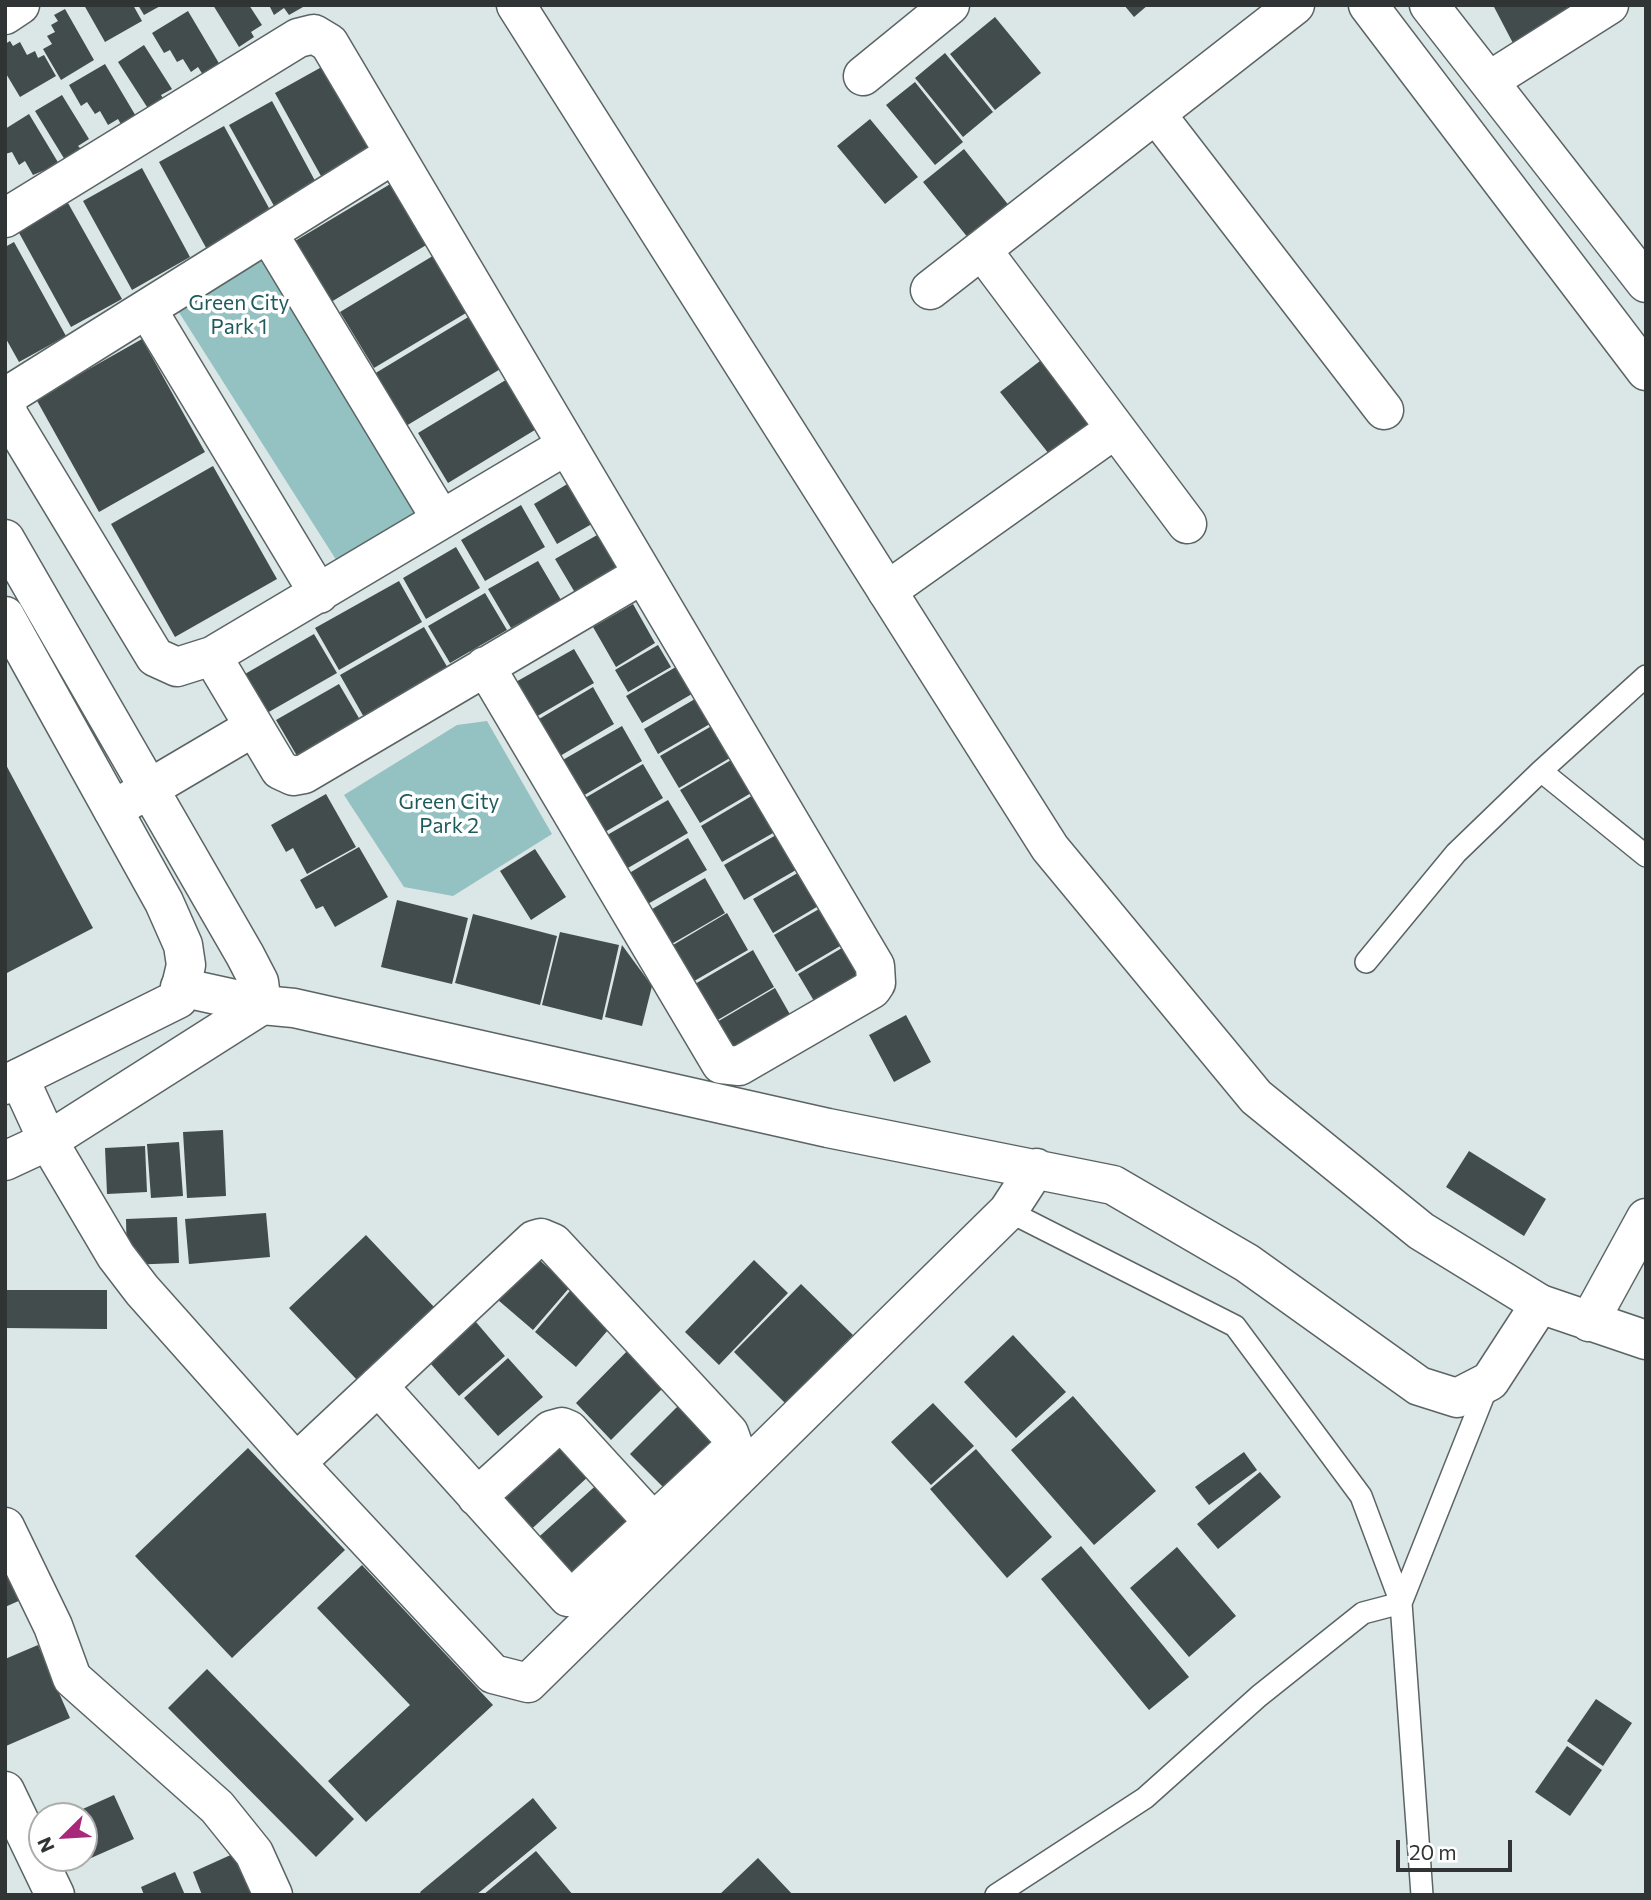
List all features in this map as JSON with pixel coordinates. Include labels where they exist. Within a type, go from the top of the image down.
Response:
[{"type":"street","points":[[516,5],[1049,848],[1256,1097],[1421,1231],[1539,1304],[1646,1340]]},
{"type":"street","points":[[930,290],[1296,5]]},
{"type":"street","points":[[1368,5],[1646,371]]},
{"type":"street","points":[[1429,5],[1646,283]]},
{"type":"street","points":[[1489,81],[1609,5]]},
{"type":"street","points":[[863,76],[933,12]]},
{"type":"street","points":[[5,218],[307,34],[314,34],[328,43],[875,966],[876,983],[872,989],[739,1066],[721,1064],[485,666]]},
{"type":"street","points":[[1156,114],[1384,410]]},
{"type":"street","points":[[394,154],[147,309],[12,380],[7,402],[8,414],[155,657],[177,667],[212,656],[567,445]]},
{"type":"street","points":[[268,233],[441,519]]},
{"type":"street","points":[[982,250],[1187,524]]},
{"type":"street","points":[[147,309],[319,594]]},
{"type":"street","points":[[887,591],[1115,429]]},
{"type":"street","points":[[5,539],[245,955],[259,982],[262,1005]]},
{"type":"street","points":[[212,656],[280,770],[293,776],[304,774],[643,574]]},
{"type":"street","points":[[11,640],[113,810],[164,902],[183,945],[186,965],[178,999],[12,1081],[116,1256],[142,1290],[296,1463],[493,1674],[528,1683],[1009,1211],[1036,1168]]},
{"type":"street","points":[[113,810],[253,728]]},
{"type":"street","points":[[180,987],[262,1005],[294,1008],[828,1128],[1113,1185],[1247,1263],[1419,1386],[1457,1398],[1490,1381],[1539,1304]]},
{"type":"street","points":[[5,1161],[48,1141],[262,1005]]},
{"type":"street","points":[[1589,1322],[1646,1218]]},
{"type":"street","points":[[296,1463],[378,1386],[534,1240],[547,1239],[733,1439],[731,1450],[578,1593],[568,1597],[378,1386]]},
{"type":"street","points":[[477,1497],[551,1430],[562,1427],[569,1430],[654,1523]]},
{"type":"street","points":[[5,1527],[53,1626],[72,1678],[217,1807],[254,1853],[273,1895]]},
{"type":"street","points":[[5,1791],[55,1895]]},
{"type":"lane","points":[[1366,962],[1456,853],[1646,676]]},
{"type":"lane","points":[[1541,771],[1646,856]]},
{"type":"lane","points":[[1009,1211],[1235,1326],[1361,1496],[1401,1603],[1423,1895]]},
{"type":"lane","points":[[1401,1603],[1490,1381]]},
{"type":"lane","points":[[996,1895],[1145,1798],[1259,1696],[1363,1613],[1401,1603]]},
{"type":"green space","name":"Green City Park 1","points":[[253,246],[424,528],[347,577],[168,295]]},
{"type":"green space","name":"Green City Park 2","points":[[487,721],[552,834],[453,896],[404,887],[344,795],[457,725]]},
{"type":"building","points":[[84,5],[133,5],[142,21],[105,42]]},
{"type":"building","points":[[138,5],[162,5],[144,15]]},
{"type":"building","points":[[213,5],[249,5],[262,25],[251,32],[254,37],[239,47]]},
{"type":"building","points":[[269,5],[303,7],[289,15],[284,8],[274,15]]},
{"type":"building","points":[[1124,5],[1148,5],[1134,17]]},
{"type":"building","points":[[1493,5],[1566,5],[1572,16],[1515,47]]},
{"type":"building","points":[[65,9],[94,60],[61,80],[43,49],[52,44],[47,36],[55,32],[51,25],[58,21],[54,15]]},
{"type":"building","points":[[188,11],[220,65],[203,75],[198,67],[191,72],[183,59],[177,62],[170,50],[164,53],[152,33]]},
{"type":"building","points":[[995,17],[1041,73],[995,110],[950,54]]},
{"type":"building","points":[[10,41],[13,46],[20,42],[27,55],[35,51],[38,58],[44,55],[56,76],[20,97],[5,72],[5,44]]},
{"type":"building","points":[[144,45],[172,89],[161,95],[164,100],[149,110],[118,62]]},
{"type":"building","points":[[945,53],[993,112],[963,137],[915,78]]},
{"type":"building","points":[[336,59],[386,151],[326,185],[275,93]]},
{"type":"building","points":[[105,64],[137,118],[122,126],[118,119],[108,125],[100,111],[95,114],[87,102],[81,106],[69,85]]},
{"type":"building","points":[[915,82],[963,142],[935,165],[886,105]]},
{"type":"building","points":[[62,95],[89,139],[78,146],[82,150],[65,160],[35,111]]},
{"type":"building","points":[[272,101],[320,190],[278,213],[229,125]]},
{"type":"building","points":[[29,114],[59,164],[33,175],[25,161],[19,165],[12,152],[5,154],[5,129]]},
{"type":"building","points":[[870,119],[918,177],[885,204],[837,146]]},
{"type":"building","points":[[224,126],[275,219],[210,255],[159,162]]},
{"type":"building","points":[[964,149],[1014,212],[973,244],[923,182]]},
{"type":"building","points":[[142,168],[190,257],[132,290],[83,201]]},
{"type":"building","points":[[397,180],[433,241],[331,302],[295,241]]},
{"type":"building","points":[[68,203],[122,299],[71,327],[18,231]]},
{"type":"building","points":[[14,242],[66,336],[19,362],[5,337],[5,247]]},
{"type":"building","points":[[441,251],[476,307],[374,368],[340,312]]},
{"type":"building","points":[[475,313],[507,365],[406,426],[374,374]]},
{"type":"building","points":[[142,339],[205,452],[99,512],[36,399]]},
{"type":"building","points":[[1040,361],[1089,423],[1049,454],[1000,392]]},
{"type":"building","points":[[514,375],[543,425],[448,483],[418,433]]},
{"type":"building","points":[[213,466],[277,579],[175,637],[111,524]]},
{"type":"building","points":[[574,480],[597,521],[557,544],[534,504]]},
{"type":"building","points":[[521,505],[545,547],[485,581],[461,540]]},
{"type":"building","points":[[606,530],[627,567],[577,596],[555,559]]},
{"type":"building","points":[[456,547],[480,588],[426,619],[403,578]]},
{"type":"building","points":[[538,561],[561,600],[511,628],[488,589]]},
{"type":"building","points":[[399,581],[422,622],[339,670],[315,628]]},
{"type":"building","points":[[485,593],[507,630],[450,663],[428,626]]},
{"type":"building","points":[[633,604],[655,643],[616,667],[593,627]]},
{"type":"building","points":[[424,627],[449,670],[365,719],[340,675]]},
{"type":"building","points":[[314,634],[337,673],[267,713],[245,674]]},
{"type":"building","points":[[658,645],[671,667],[628,692],[615,670]]},
{"type":"building","points":[[574,649],[594,683],[534,718],[514,683]]},
{"type":"building","points":[[681,664],[697,691],[642,723],[626,696]]},
{"type":"building","points":[[339,684],[363,725],[300,761],[276,720]]},
{"type":"building","points":[[593,687],[614,724],[555,759],[534,722]]},
{"type":"building","points":[[700,696],[715,721],[658,754],[644,729]]},
{"type":"building","points":[[722,720],[740,752],[679,788],[660,756]]},
{"type":"building","points":[[622,726],[642,761],[581,797],[561,761]]},
{"type":"building","points":[[743,753],[763,786],[700,823],[680,790]]},
{"type":"building","points":[[5,763],[93,928],[5,974]]},
{"type":"building","points":[[643,764],[663,798],[605,832],[585,798]]},
{"type":"building","points":[[760,791],[782,828],[722,862],[701,826]]},
{"type":"building","points":[[326,794],[356,847],[307,874],[293,848],[286,852],[271,825]]},
{"type":"building","points":[[668,800],[688,833],[621,872],[602,838]]},
{"type":"building","points":[[776,835],[796,870],[744,900],[724,865]]},
{"type":"building","points":[[688,838],[707,870],[639,909],[621,878]]},
{"type":"building","points":[[359,847],[388,897],[335,927],[323,906],[316,909],[300,880]]},
{"type":"building","points":[[535,849],[566,897],[531,920],[500,871]]},
{"type":"building","points":[[801,871],[820,905],[773,933],[753,899]]},
{"type":"building","points":[[705,878],[725,913],[663,949],[642,915]]},
{"type":"building","points":[[397,900],[468,918],[452,984],[381,967]]},
{"type":"building","points":[[826,905],[847,942],[796,972],[774,935]]},
{"type":"building","points":[[727,913],[748,950],[689,984],[668,948]]},
{"type":"building","points":[[473,914],[557,936],[540,1005],[455,983]]},
{"type":"building","points":[[560,932],[619,945],[602,1020],[542,1005]]},
{"type":"building","points":[[622,945],[652,986],[642,1026],[605,1017]]},
{"type":"building","points":[[847,945],[869,983],[820,1011],[798,974]]},
{"type":"building","points":[[753,950],[774,987],[716,1021],[695,984]]},
{"type":"building","points":[[775,988],[796,1025],[738,1059],[717,1022]]},
{"type":"building","points":[[906,1015],[931,1062],[894,1082],[869,1035]]},
{"type":"building","points":[[223,1130],[226,1196],[187,1198],[183,1132]]},
{"type":"building","points":[[179,1142],[183,1196],[151,1198],[147,1144]]},
{"type":"building","points":[[145,1146],[147,1192],[107,1194],[105,1148]]},
{"type":"building","points":[[1469,1151],[1546,1199],[1524,1236],[1446,1187]]},
{"type":"building","points":[[266,1213],[270,1257],[189,1264],[185,1219]]},
{"type":"building","points":[[177,1217],[179,1263],[127,1265],[126,1219]]},
{"type":"building","points":[[366,1235],[435,1308],[358,1381],[289,1308]]},
{"type":"building","points":[[528,1250],[570,1287],[533,1330],[491,1294]]},
{"type":"building","points":[[754,1260],[788,1293],[719,1365],[685,1332]]},
{"type":"building","points":[[801,1284],[853,1335],[785,1403],[734,1352]]},
{"type":"building","points":[[574,1286],[615,1322],[576,1367],[535,1332]]},
{"type":"building","points":[[5,1290],[107,1290],[107,1329],[5,1328]]},
{"type":"building","points":[[470,1315],[505,1356],[459,1396],[423,1355]]},
{"type":"building","points":[[1013,1335],[1066,1392],[1016,1438],[964,1382]]},
{"type":"building","points":[[635,1343],[672,1379],[611,1440],[576,1403]]},
{"type":"building","points":[[508,1358],[543,1397],[498,1436],[464,1398]]},
{"type":"building","points":[[688,1396],[728,1437],[670,1494],[630,1454]]},
{"type":"building","points":[[1073,1396],[1156,1491],[1094,1545],[1011,1450]]},
{"type":"building","points":[[933,1403],[974,1446],[931,1485],[891,1442]]},
{"type":"building","points":[[563,1444],[591,1474],[523,1537],[495,1507]]},
{"type":"building","points":[[248,1448],[345,1550],[232,1658],[135,1556]]},
{"type":"building","points":[[976,1449],[1052,1537],[1007,1578],[930,1489]]},
{"type":"building","points":[[1244,1452],[1257,1470],[1209,1505],[1195,1487]]},
{"type":"building","points":[[1260,1472],[1281,1497],[1218,1549],[1197,1524]]},
{"type":"building","points":[[602,1480],[642,1526],[571,1589],[531,1544]]},
{"type":"building","points":[[1081,1546],[1189,1677],[1149,1710],[1041,1579]]},
{"type":"building","points":[[1177,1547],[1236,1616],[1189,1657],[1130,1588]]},
{"type":"building","points":[[5,1559],[23,1599],[5,1607]]},
{"type":"building","points":[[362,1565],[493,1705],[366,1822],[328,1781],[410,1705],[317,1608]]},
{"type":"building","points":[[38,1645],[70,1718],[6,1746],[5,1659]]},
{"type":"building","points":[[207,1669],[354,1819],[316,1857],[168,1708]]},
{"type":"building","points":[[1596,1699],[1632,1723],[1603,1766],[1567,1741]]},
{"type":"building","points":[[1567,1746],[1602,1770],[1570,1816],[1535,1792]]},
{"type":"building","points":[[114,1795],[134,1839],[98,1855],[98,1802]]},
{"type":"building","points":[[533,1798],[557,1828],[476,1895],[422,1895],[420,1892]]},
{"type":"building","points":[[536,1851],[573,1895],[483,1895]]},
{"type":"building","points":[[235,1853],[254,1895],[202,1895],[193,1872]]},
{"type":"building","points":[[758,1858],[793,1895],[719,1895]]},
{"type":"building","points":[[175,1872],[185,1895],[144,1895],[141,1887]]}]
